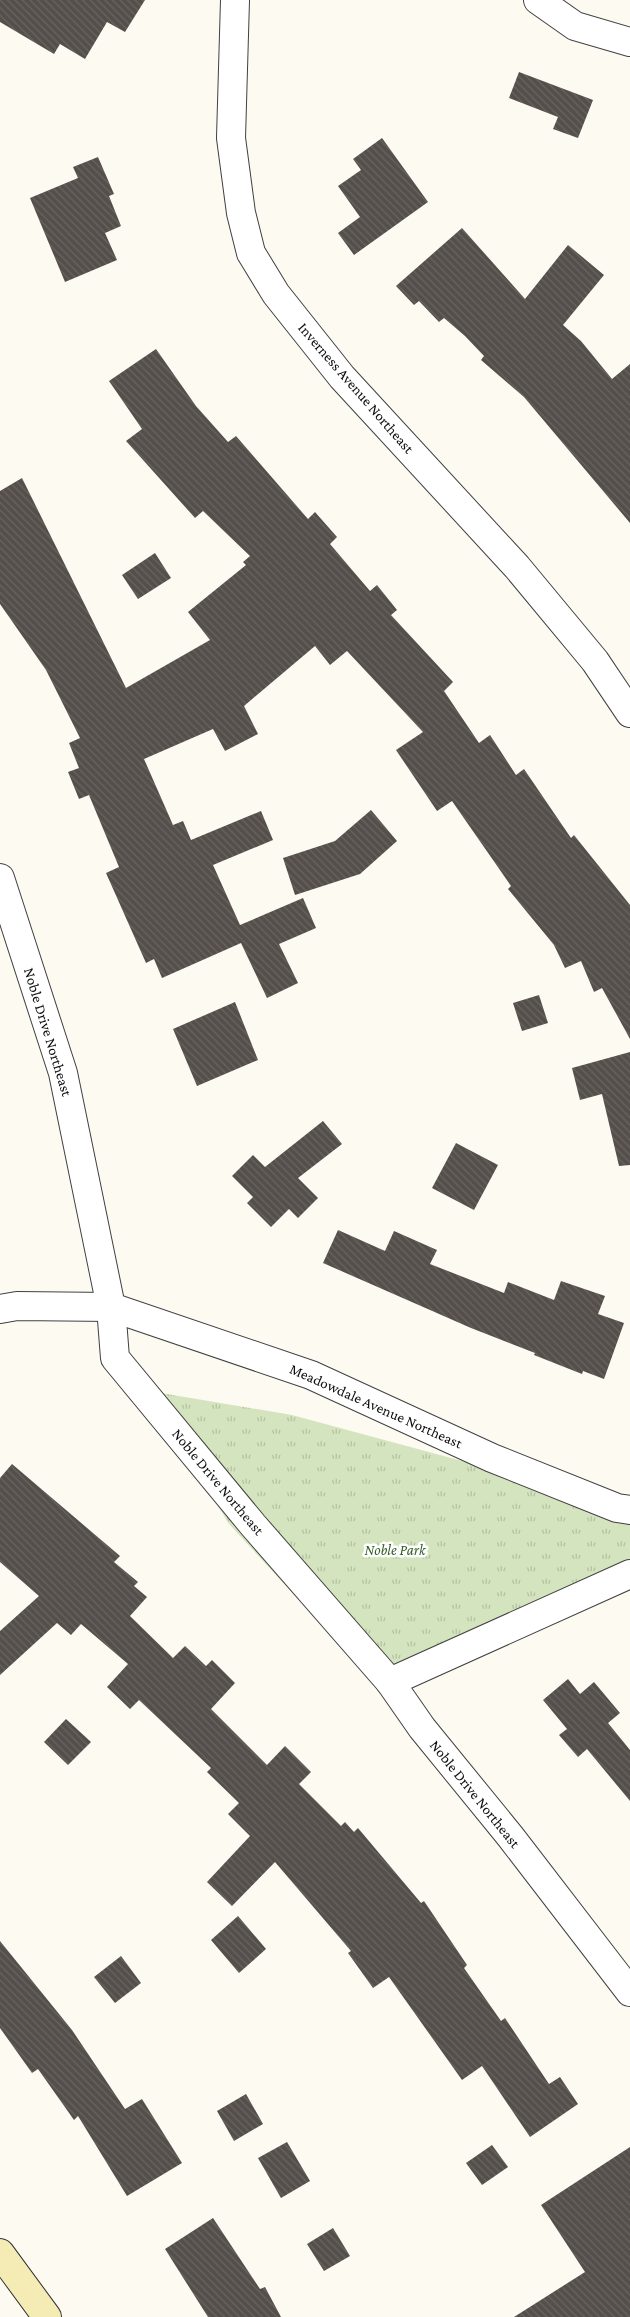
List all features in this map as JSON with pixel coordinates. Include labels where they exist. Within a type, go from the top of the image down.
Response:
[{"type":"street","name":"Inverness Avenue Northeast","points":[[235,0],[231,138],[241,213],[251,253],[276,294],[342,377],[517,567],[595,661],[630,713]]},
{"type":"street","points":[[538,0],[575,26],[630,42]]},
{"type":"street","name":"Noble Drive Northeast","points":[[0,878],[63,1073],[111,1306],[115,1358],[254,1525],[390,1682],[422,1728],[510,1836],[630,1992]]},
{"type":"street","name":"Meadowdale Avenue Northeast","points":[[0,1309],[17,1306],[111,1306],[311,1375],[492,1458],[617,1508],[630,1510]]},
{"type":"street","points":[[390,1682],[630,1574]]},
{"type":"street","points":[[0,2253],[48,2317]]},
{"type":"green space","name":"Noble Park","points":[[149,1391],[292,1415],[488,1468],[630,1521],[630,1561],[369,1676],[229,1524]]},
{"type":"building","points":[[0,0],[145,0],[125,32],[107,22],[85,59],[60,44],[54,54],[0,22]]},
{"type":"building","points":[[519,72],[593,100],[578,138],[553,129],[558,117],[509,98]]},
{"type":"building","points":[[382,138],[428,202],[354,255],[338,233],[360,217],[338,186],[361,170],[353,159]]},
{"type":"building","points":[[98,157],[114,194],[109,196],[121,226],[105,233],[117,260],[65,282],[30,198],[78,178],[73,167]]},
{"type":"building","points":[[462,228],[525,299],[568,245],[604,275],[563,325],[581,341],[612,379],[630,364],[630,523],[524,397],[481,360],[484,356],[465,336],[444,318],[439,322],[419,301],[414,305],[396,286]]},
{"type":"building","points":[[156,349],[196,406],[228,442],[236,436],[308,519],[315,512],[337,537],[330,544],[370,591],[377,585],[397,610],[391,615],[453,682],[444,691],[479,743],[490,735],[516,775],[524,769],[571,838],[574,835],[630,905],[630,1039],[602,988],[594,992],[581,961],[565,968],[554,945],[508,889],[511,886],[452,801],[437,811],[396,750],[423,732],[347,651],[330,665],[315,646],[244,706],[258,734],[225,751],[213,729],[144,759],[173,825],[183,821],[191,840],[261,811],[273,840],[213,865],[240,925],[303,898],[316,928],[279,944],[298,983],[267,998],[241,943],[162,978],[154,959],[146,963],[106,873],[119,867],[89,795],[79,799],[68,772],[79,768],[69,743],[80,738],[46,670],[0,604],[0,491],[22,478],[126,688],[210,640],[188,612],[246,565],[243,562],[250,556],[203,511],[195,518],[126,441],[142,429],[109,381]]},
{"type":"building","points":[[155,553],[171,578],[138,599],[122,575]]},
{"type":"building","points":[[371,810],[397,841],[360,874],[295,895],[283,858],[335,841]]},
{"type":"building","points":[[539,995],[548,1023],[522,1031],[513,1003]]},
{"type":"building","points":[[235,1002],[258,1060],[197,1086],[173,1029]]},
{"type":"building","points":[[630,1052],[630,1165],[619,1166],[602,1094],[580,1100],[572,1068]]},
{"type":"building","points":[[323,1121],[342,1144],[298,1178],[318,1198],[298,1218],[289,1209],[271,1227],[247,1203],[253,1197],[232,1176],[253,1155],[265,1167]]},
{"type":"building","points":[[456,1143],[498,1165],[474,1210],[432,1188]]},
{"type":"building","points":[[338,1230],[385,1251],[394,1231],[437,1250],[430,1264],[504,1293],[508,1282],[554,1300],[561,1281],[605,1296],[598,1314],[624,1323],[604,1379],[583,1371],[582,1374],[534,1355],[535,1353],[471,1328],[323,1263]]},
{"type":"building","points":[[12,1464],[120,1556],[114,1562],[138,1582],[134,1586],[147,1597],[130,1616],[173,1658],[185,1646],[206,1666],[212,1660],[235,1683],[211,1709],[267,1765],[285,1746],[311,1772],[299,1784],[341,1826],[345,1822],[354,1832],[358,1828],[421,1903],[424,1901],[467,1965],[464,1968],[501,2021],[505,2018],[549,2084],[560,2077],[578,2104],[530,2137],[482,2066],[462,2080],[389,1977],[373,1988],[348,1953],[351,1951],[275,1862],[232,1906],[207,1882],[250,1836],[228,1814],[239,1803],[207,1772],[211,1768],[139,1700],[130,1709],[107,1687],[128,1664],[81,1624],[71,1635],[57,1623],[0,1675],[0,1631],[39,1596],[0,1562],[0,1478]]},
{"type":"building","points":[[568,1679],[580,1694],[594,1682],[620,1713],[608,1723],[630,1750],[630,1801],[587,1749],[578,1757],[559,1735],[567,1729],[543,1700]]},
{"type":"building","points":[[66,1719],[91,1742],[68,1765],[44,1742]]},
{"type":"building","points":[[238,1916],[266,1949],[239,1973],[211,1940]]},
{"type":"building","points":[[0,1941],[72,2030],[125,2109],[142,2099],[182,2163],[127,2196],[78,2116],[74,2120],[38,2069],[32,2073],[0,2028]]},
{"type":"building","points":[[121,1956],[141,1983],[115,2003],[94,1977]]},
{"type":"building","points":[[246,2094],[263,2124],[234,2141],[217,2111]]},
{"type":"building","points":[[287,2142],[310,2181],[281,2198],[258,2158]]},
{"type":"building","points":[[492,2145],[508,2167],[482,2185],[466,2163]]},
{"type":"building","points":[[630,2147],[630,2317],[514,2317],[585,2272],[541,2205]]},
{"type":"building","points":[[213,2218],[260,2289],[265,2287],[281,2317],[208,2317],[165,2249]]},
{"type":"building","points":[[333,2228],[350,2256],[324,2271],[307,2244]]}]
